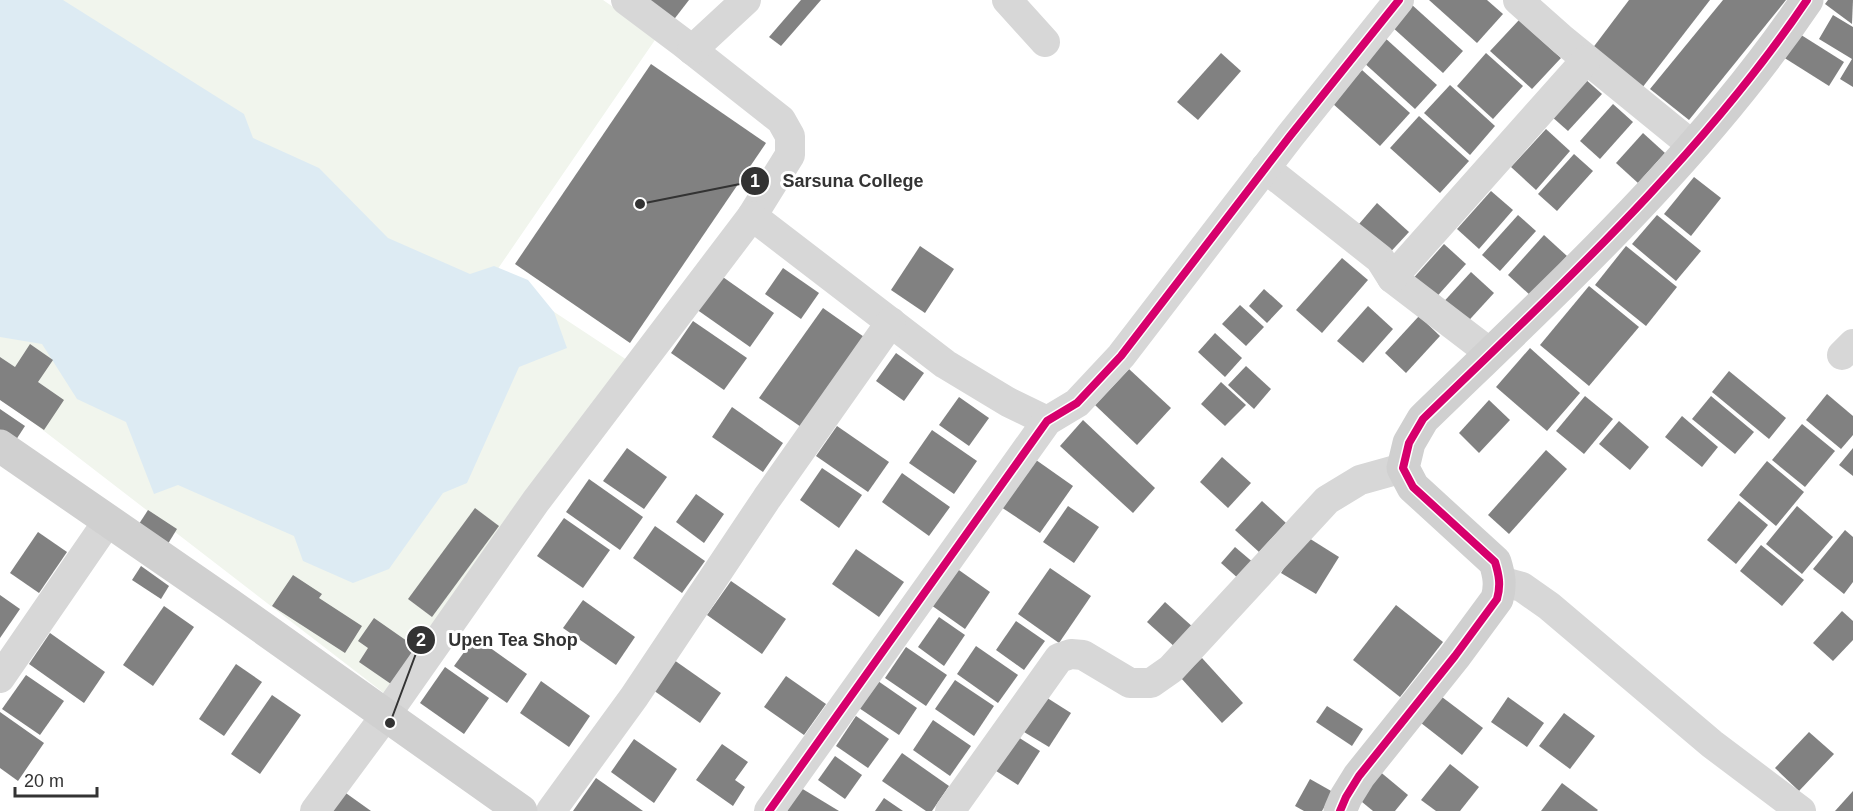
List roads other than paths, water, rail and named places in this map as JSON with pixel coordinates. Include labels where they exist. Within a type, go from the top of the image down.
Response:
[{"type":"street","points":[[315,811],[386,715],[536,501],[752,216],[790,155],[790,136],[781,120],[626,0]]},
{"type":"street","points":[[692,50],[746,0]]},
{"type":"street","points":[[1007,0],[1045,42]]},
{"type":"street","points":[[769,811],[1047,422],[1077,403],[1121,356],[1265,168],[1399,0]]},
{"type":"street","points":[[1518,0],[1586,60],[1693,146]]},
{"type":"street","points":[[1340,811],[1359,776],[1455,656],[1497,599],[1500,581],[1495,562],[1413,487],[1403,468],[1409,443],[1423,419],[1607,239],[1693,146],[1780,40],[1808,0]]},
{"type":"street","points":[[1392,278],[1586,60]]},
{"type":"street","points":[[1265,168],[1380,259],[1392,278],[1490,353]]},
{"type":"street","points":[[752,216],[945,364],[1008,402],[1047,422]]},
{"type":"street","points":[[551,811],[634,697],[767,498],[891,322]]},
{"type":"street","points":[[0,446],[521,811]]},
{"type":"street","points":[[950,811],[1059,658],[1071,654],[1083,655],[1130,683],[1151,683],[1171,669],[1327,500],[1360,480],[1403,468]]},
{"type":"street","points":[[3,667],[108,521]]},
{"type":"street","points":[[1500,581],[1521,587],[1549,606],[1712,744],[1801,811]]},
{"type":"place","name":"Sarsuna College","points":[[640,204]]},
{"type":"place","name":"Upen Tea Shop","points":[[390,723]]}]
